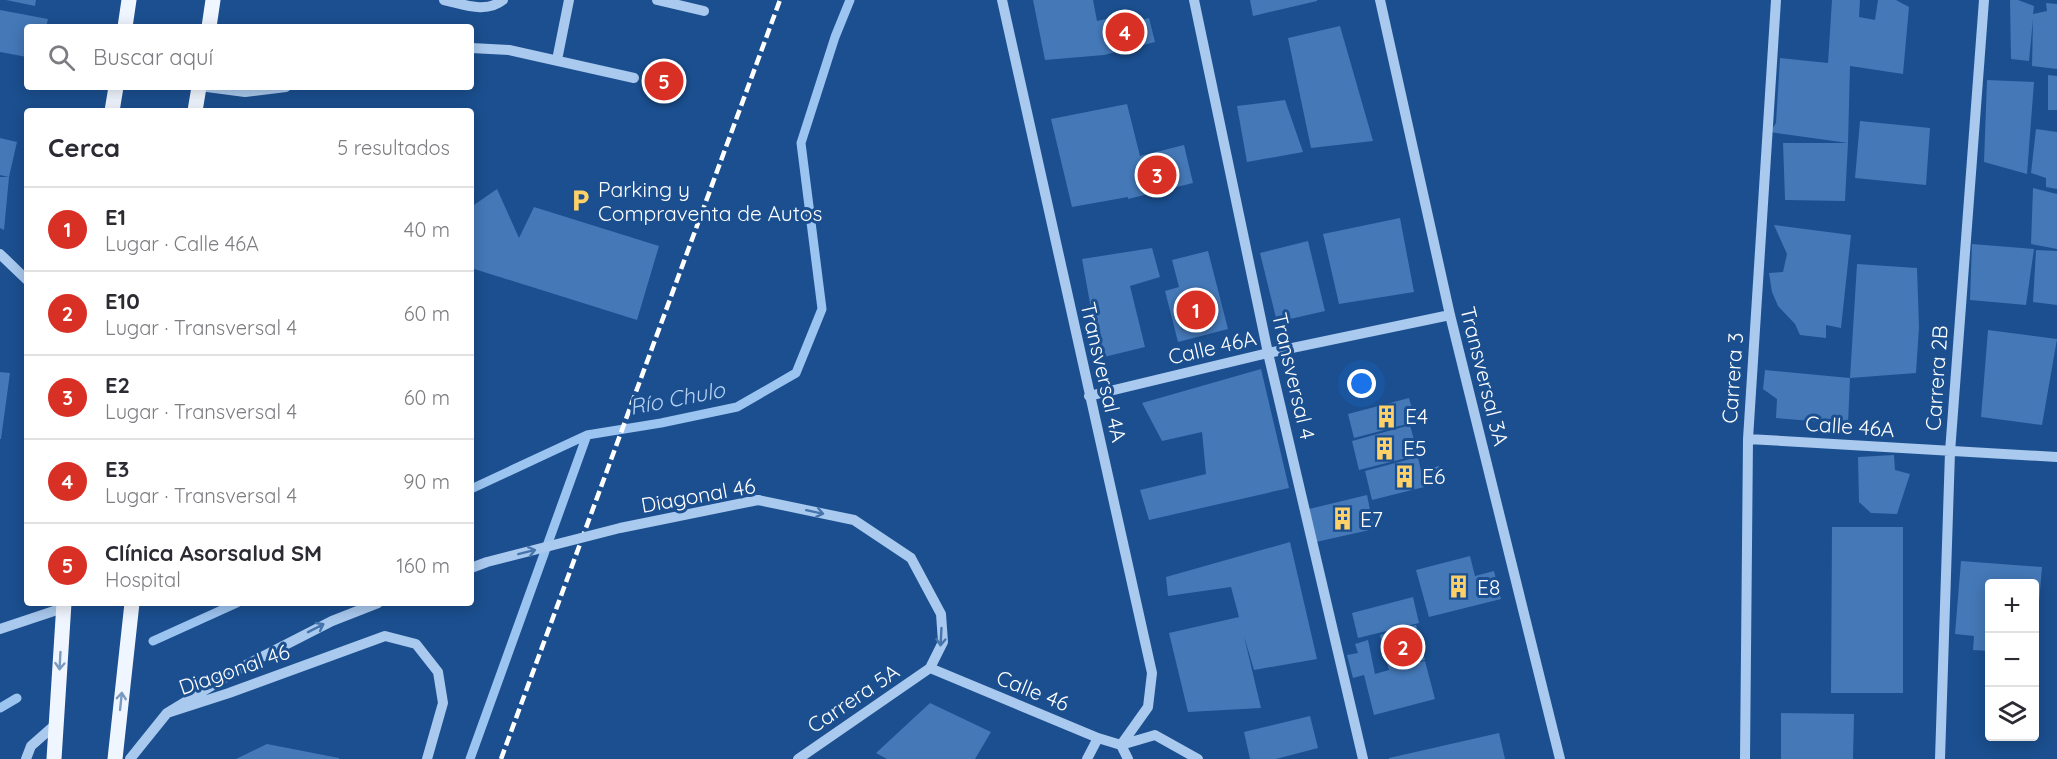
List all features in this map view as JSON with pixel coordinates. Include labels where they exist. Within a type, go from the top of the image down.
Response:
[{"type":"main road","points":[[125,24],[129,0]]},
{"type":"main road","points":[[209,24],[213,0]]},
{"type":"main road","points":[[112,108],[116,90]]},
{"type":"main road","points":[[196,108],[198,90]]},
{"type":"main road","points":[[54,759],[63,606]]},
{"type":"main road","points":[[115,759],[132,606]]},
{"type":"street","points":[[444,0],[480,7],[490,7],[503,0]]},
{"type":"street","points":[[556,60],[569,0]]},
{"type":"street","points":[[657,0],[704,11]]},
{"type":"street","name":"Transversal 4A","points":[[1002,0],[1152,673],[1148,706],[1121,745]]},
{"type":"street","name":"Transversal 4","points":[[1194,0],[1268,353],[1364,759]]},
{"type":"street","name":"Transversal 3A","points":[[1380,0],[1450,315],[1560,759]]},
{"type":"street","name":"Carrera 3","points":[[1745,759],[1748,439],[1776,0]]},
{"type":"street","name":"Carrera 2B","points":[[1940,759],[1950,452],[1984,0]]},
{"type":"street","points":[[474,48],[509,50],[634,78]]},
{"type":"street","points":[[230,90],[245,92],[261,90]]},
{"type":"street","points":[[0,254],[24,277]]},
{"type":"street","name":"Calle 46A","points":[[1089,396],[1268,353],[1450,315]]},
{"type":"street","name":"Calle 46A","points":[[1748,439],[2057,457]]},
{"type":"street","name":"Diagonal 46","points":[[474,567],[620,528],[758,500],[855,520],[911,558],[941,614],[943,642],[930,668]]},
{"type":"street","points":[[0,629],[60,606]]},
{"type":"street","name":"Diagonal 46","points":[[130,759],[167,713],[246,665],[332,621],[370,606]]},
{"type":"street","name":"Diagonal 46","points":[[167,713],[385,636],[416,644],[438,672],[443,703],[427,759]]},
{"type":"street","name":"Calle 46","points":[[930,668],[1098,738],[1121,745]]},
{"type":"street","name":"Carrera 5A","points":[[798,759],[930,668]]},
{"type":"street","points":[[26,759],[32,746],[56,724]]},
{"type":"street","points":[[1128,759],[1121,745],[1155,735],[1198,759]]},
{"type":"street","points":[[1087,759],[1098,738]]},
{"type":"building","points":[[6,0],[36,0],[35,6]]},
{"type":"building","points":[[1033,0],[1093,0],[1097,21],[1136,12],[1139,21],[1149,18],[1155,42],[1104,55],[1045,60]]},
{"type":"building","points":[[1250,0],[1317,0],[1317,1],[1253,16]]},
{"type":"building","points":[[1832,0],[1860,0],[1859,17],[1875,20],[1878,0],[1896,0],[1909,7],[1903,74],[1850,66],[1848,143],[1770,132],[1776,123],[1780,58],[1828,63]]},
{"type":"building","points":[[2010,0],[2018,0],[2034,6],[2033,14],[2047,11],[2046,3],[2057,4],[2057,69],[2032,66],[2033,19],[2029,61],[2011,59]]},
{"type":"building","points":[[0,10],[48,19],[47,24],[24,24],[24,56],[0,52]]},
{"type":"building","points":[[1340,26],[1373,141],[1311,148],[1288,38]]},
{"type":"building","points":[[2048,75],[2057,76],[2057,110],[2048,110]]},
{"type":"building","points":[[1987,80],[2034,82],[2027,174],[1984,162]]},
{"type":"building","points":[[1285,100],[1303,152],[1247,162],[1237,106]]},
{"type":"building","points":[[1127,104],[1140,156],[1184,145],[1193,183],[1128,199],[1128,197],[1072,207],[1051,119]]},
{"type":"building","points":[[1860,121],[1930,128],[1926,185],[1855,178]]},
{"type":"building","points":[[2036,129],[2057,132],[2057,189],[2046,187],[2046,178],[2031,173]]},
{"type":"building","points":[[0,138],[17,142],[9,177],[0,175]]},
{"type":"building","points":[[1783,143],[1848,143],[1845,201],[1785,200]]},
{"type":"building","points":[[0,177],[9,177],[4,230],[0,228]]},
{"type":"building","points":[[2033,188],[2057,194],[2057,249],[2031,244]]},
{"type":"building","points":[[497,189],[519,238],[534,207],[659,246],[637,320],[474,269],[474,205]]},
{"type":"building","points":[[1400,218],[1414,292],[1339,304],[1323,234]]},
{"type":"building","points":[[1774,225],[1851,235],[1841,328],[1826,325],[1826,338],[1800,335],[1795,324],[1778,306],[1772,292],[1769,273],[1783,272],[1787,254]]},
{"type":"building","points":[[1308,241],[1325,311],[1277,322],[1260,253]]},
{"type":"building","points":[[1972,244],[2034,249],[2026,305],[1970,300]]},
{"type":"building","points":[[1152,248],[1160,277],[1130,286],[1145,347],[1100,358],[1082,259]]},
{"type":"building","points":[[2036,250],[2057,251],[2057,305],[2033,302]]},
{"type":"building","points":[[1208,251],[1228,329],[1178,342],[1165,291],[1179,287],[1172,260]]},
{"type":"building","points":[[1857,264],[1917,268],[1919,327],[1916,373],[1850,378]]},
{"type":"building","points":[[1988,330],[2057,339],[2042,425],[1981,417]]},
{"type":"building","points":[[1261,369],[1289,488],[1149,520],[1140,490],[1206,474],[1202,432],[1162,441],[1142,403]]},
{"type":"building","points":[[1765,370],[1850,378],[1848,424],[1776,418],[1777,399],[1763,389]]},
{"type":"building","points":[[0,372],[10,373],[1,439],[0,439]]},
{"type":"building","name":"E4","points":[[1409,398],[1413,412],[1424,410],[1426,419],[1354,438],[1348,414]]},
{"type":"building","name":"E5","points":[[1410,425],[1418,455],[1359,470],[1352,441]]},
{"type":"building","points":[[1894,455],[1895,470],[1910,474],[1897,514],[1871,513],[1859,502],[1858,457]]},
{"type":"building","name":"E6","points":[[1418,457],[1421,471],[1439,466],[1444,482],[1372,500],[1365,471]]},
{"type":"building","name":"E7","points":[[1367,495],[1374,529],[1316,542],[1309,509]]},
{"type":"building","points":[[1832,527],[1903,527],[1903,693],[1831,693]]},
{"type":"building","points":[[1290,542],[1317,659],[1254,670],[1244,636],[1261,708],[1188,712],[1169,633],[1239,617],[1231,587],[1168,596],[1166,577]]},
{"type":"building","name":"E8","points":[[1470,556],[1475,576],[1494,571],[1501,599],[1429,617],[1416,570]]},
{"type":"building","points":[[1961,561],[2042,567],[2039,602],[2039,579],[1985,579],[1985,651],[1973,650],[1974,636],[1955,634]]},
{"type":"building","points":[[1413,597],[1419,623],[1358,638],[1352,613]]},
{"type":"building","points":[[1416,625],[1425,660],[1409,664],[1425,661],[1435,699],[1374,715],[1364,675],[1353,678],[1347,655],[1358,653],[1355,644],[1368,640],[1375,674],[1389,670],[1380,635]]},
{"type":"building","points":[[930,703],[991,732],[975,759],[887,759],[876,753]]},
{"type":"building","points":[[1781,713],[1854,714],[1853,759],[1781,759]]},
{"type":"building","points":[[1310,716],[1318,748],[1276,759],[1250,759],[1244,732]]},
{"type":"building","points":[[1499,733],[1505,759],[1389,759],[1389,758]]},
{"type":"building","points":[[267,744],[339,758],[339,759],[236,759]]},
{"type":"waterway","name":"Río Chulo","points":[[470,759],[587,435],[737,407],[796,373],[822,309],[801,143],[835,37],[850,0]]},
{"type":"waterway","points":[[474,488],[587,435]]},
{"type":"waterway","points":[[153,641],[230,606]]},
{"type":"waterway","points":[[0,708],[17,698]]},
{"type":"railway","points":[[501,759],[780,0]]},
{"type":"place","name":"E3","points":[[1125,32]]},
{"type":"place","name":"Clínica Asorsalud SM","points":[[664,81]]},
{"type":"place","name":"E2","points":[[1157,175]]},
{"type":"place","name":"Parking y Compraventa de Autos","points":[[580,201]]},
{"type":"place","name":"E1","points":[[1196,310]]},
{"type":"place","name":"E4","points":[[1387,416]]},
{"type":"place","name":"E5","points":[[1385,448]]},
{"type":"place","name":"E6","points":[[1404,476]]},
{"type":"place","name":"E7","points":[[1342,519]]},
{"type":"place","name":"E8","points":[[1459,587]]},
{"type":"place","name":"E10","points":[[1403,647]]}]
